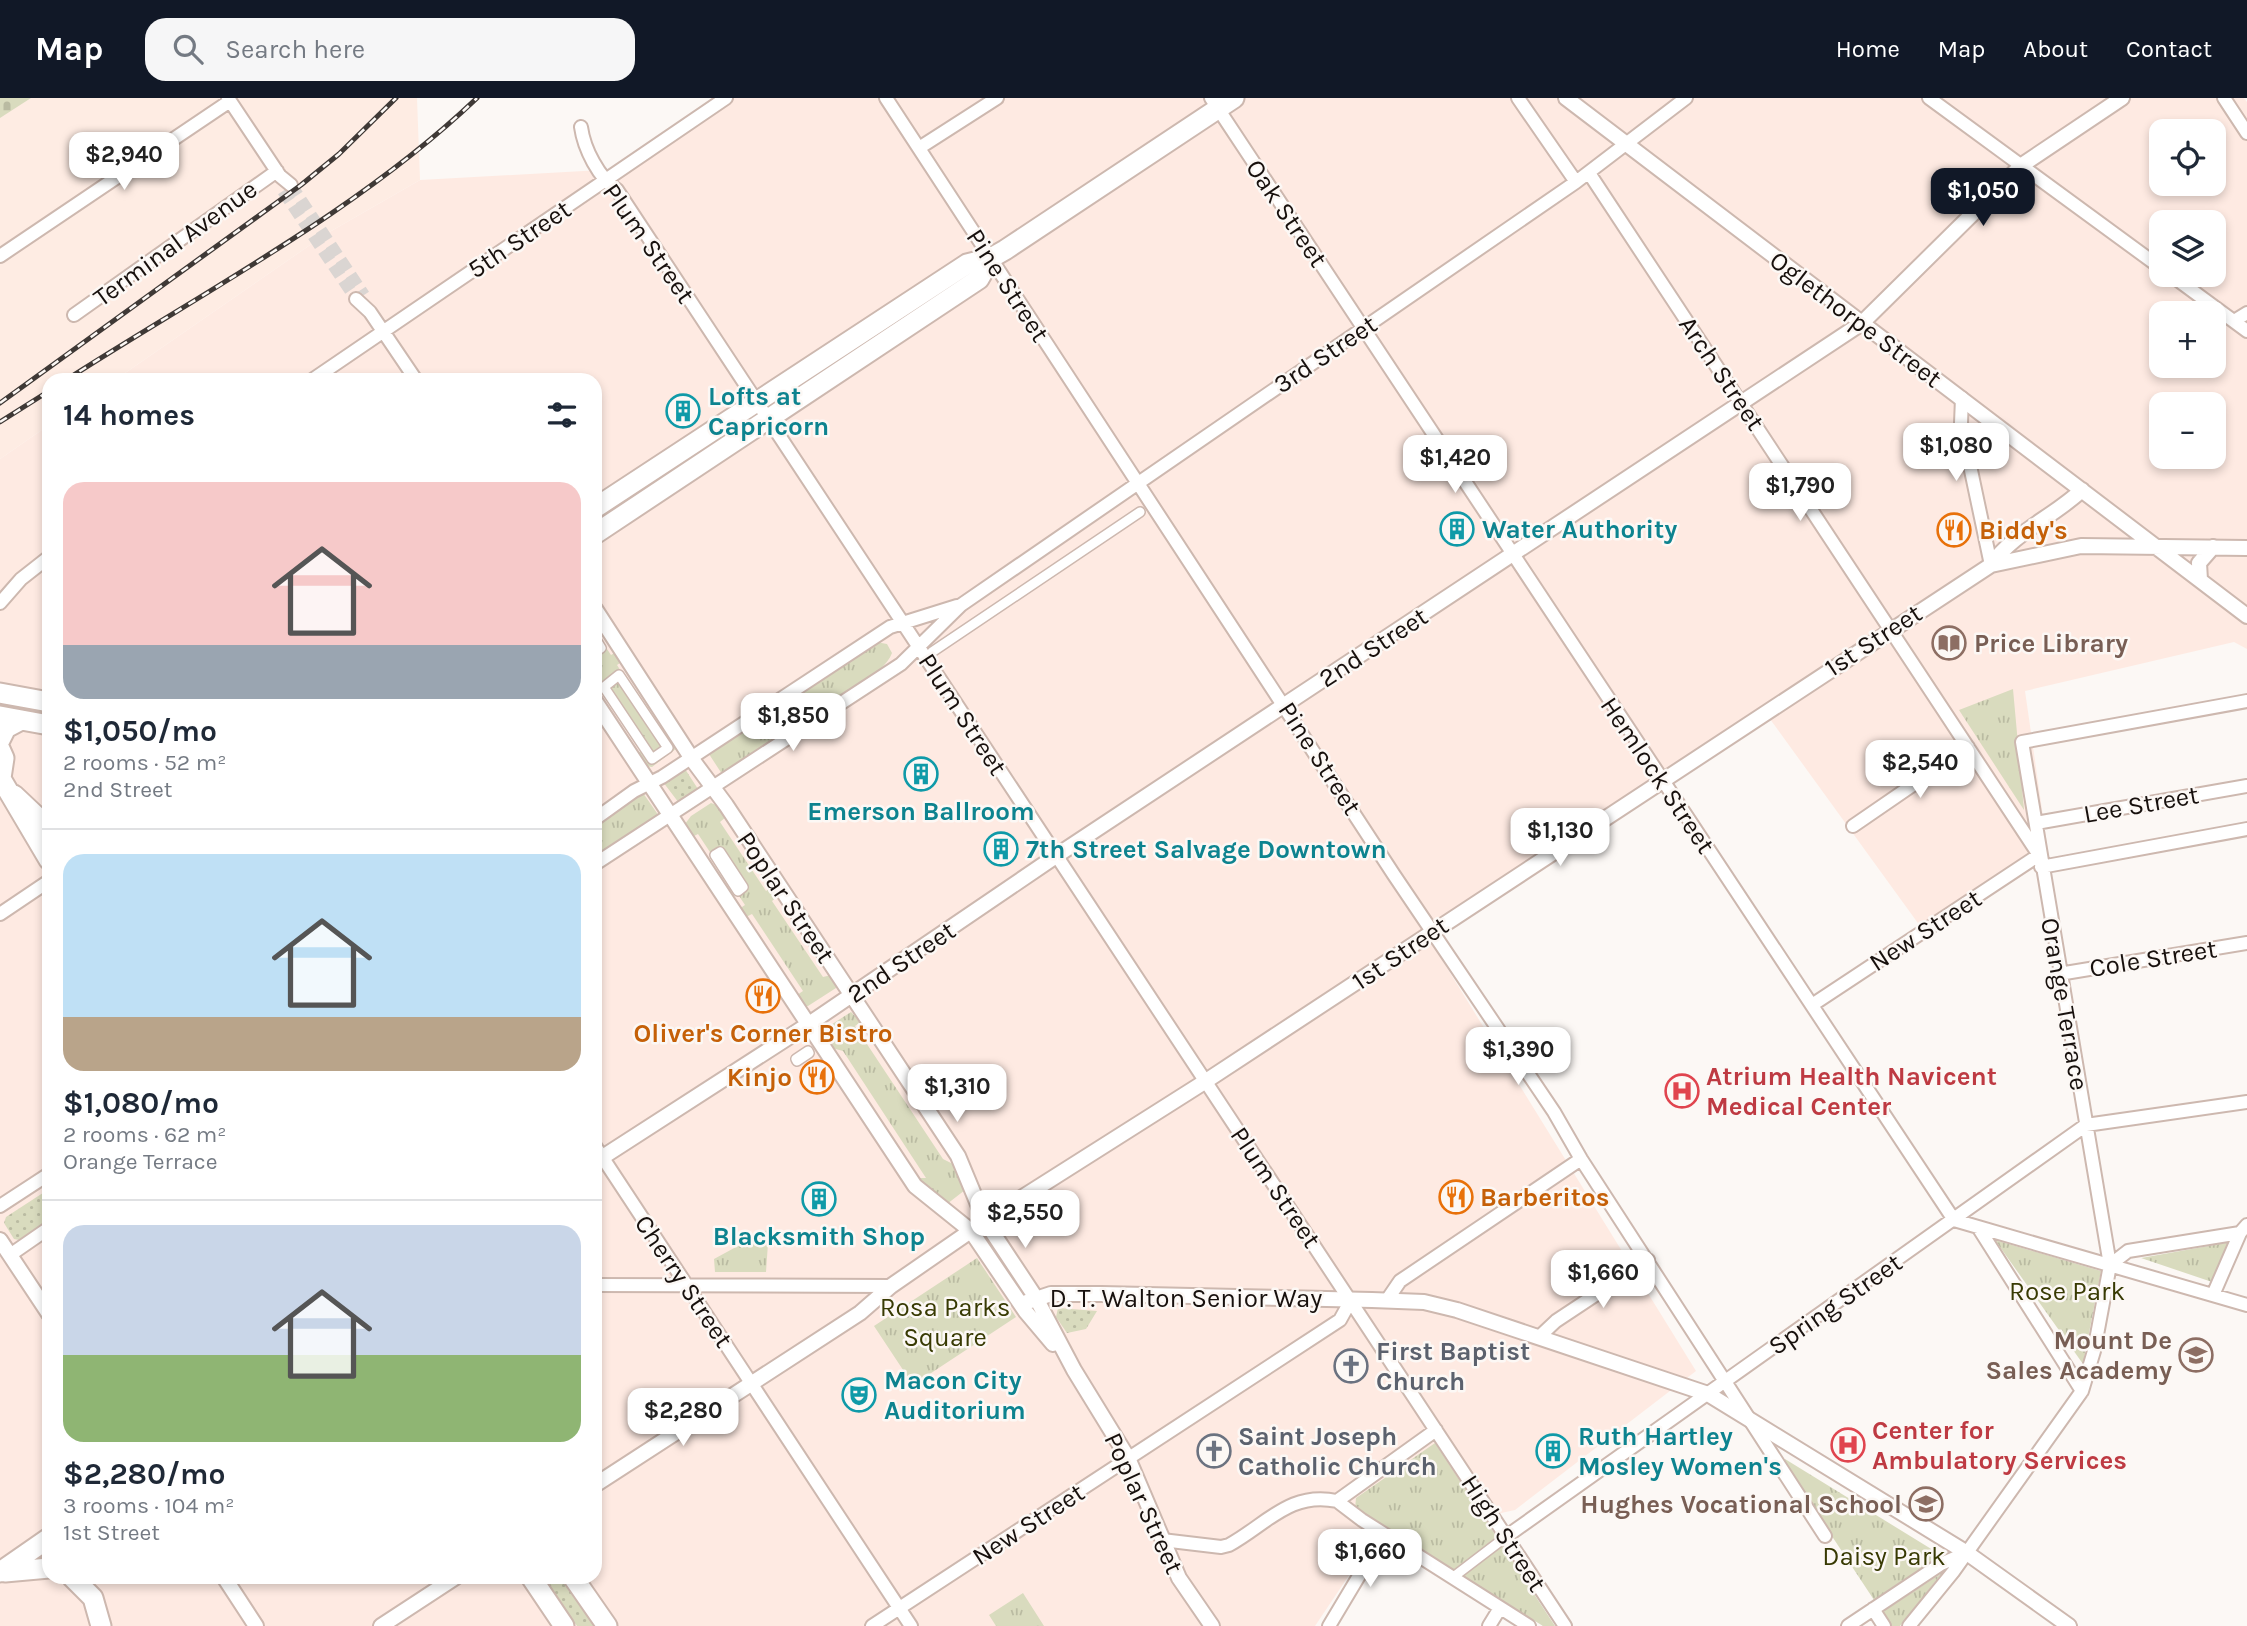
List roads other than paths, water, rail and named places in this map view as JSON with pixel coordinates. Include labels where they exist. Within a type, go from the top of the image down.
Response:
[{"type":"main road","points":[[602,503],[967,264],[990,258],[1221,102]]},
{"type":"main road","points":[[602,529],[979,279],[990,258]]},
{"type":"main road","points":[[0,693],[42,701]]},
{"type":"main road","points":[[0,716],[42,724]]},
{"type":"main road","points":[[0,740],[6,728],[21,720]]},
{"type":"main road","points":[[0,749],[4,758],[3,781],[23,821],[42,850]]},
{"type":"main road","points":[[3,781],[42,821]]},
{"type":"main road","points":[[0,1572],[42,1543]]},
{"type":"main road","points":[[0,1572],[42,1569]]},
{"type":"main road","points":[[79,1584],[93,1598],[101,1626]]},
{"type":"main road","points":[[536,1584],[565,1626]]},
{"type":"main road","points":[[578,1584],[607,1626]]},
{"type":"street","name":"5th Street","points":[[322,373],[605,182],[615,171],[726,98]]},
{"type":"street","name":"Pine Street","points":[[886,98],[1554,1112],[1580,1159],[1751,1421]]},
{"type":"street","points":[[919,148],[997,98]]},
{"type":"street","points":[[1518,98],[1576,182]]},
{"type":"street","name":"Oglethorpe Street","points":[[1566,98],[2247,615]]},
{"type":"street","name":"3rd Street","points":[[602,860],[901,664],[961,605],[1127,492],[1137,481],[1589,173],[1686,98]]},
{"type":"street","points":[[1929,98],[2149,259]]},
{"type":"street","name":"2nd Street","points":[[602,1153],[809,1024],[1056,856],[1862,323],[2022,165],[2122,98]]},
{"type":"street","points":[[2224,98],[2247,133]]},
{"type":"street","points":[[1,251],[229,100],[287,188]]},
{"type":"street","name":"Oak Street","points":[[1221,102],[1364,328]]},
{"type":"street","name":"Plum Street","points":[[581,127],[582,137],[605,182],[617,190],[1351,1300]]},
{"type":"street","name":"Arch Street","points":[[1589,173],[1968,747],[2040,861]]},
{"type":"street","name":"Terminal Avenue","points":[[74,315],[279,174]]},
{"type":"street","points":[[2187,287],[2247,331]]},
{"type":"street","points":[[360,297],[411,373]]},
{"type":"street","points":[[2234,321],[2247,313]]},
{"type":"street","name":"Hemlock Street","points":[[1364,328],[1954,1220]]},
{"type":"street","points":[[1962,398],[1961,423],[1991,565]]},
{"type":"street","points":[[1991,565],[2001,550],[2067,504],[2082,490]]},
{"type":"street","points":[[932,652],[1140,512]]},
{"type":"street","name":"1st Street","points":[[602,1480],[860,1313],[891,1286],[985,1221],[1206,1082],[1890,629],[1991,565],[2081,546],[2247,548]]},
{"type":"street","points":[[2200,580],[2199,564],[2213,547]]},
{"type":"street","points":[[0,603],[21,579],[42,562]]},
{"type":"street","name":"3rd Street","points":[[602,814],[890,627],[961,605]]},
{"type":"street","name":"Poplar Street","points":[[602,620],[711,788],[958,1156],[985,1221],[1036,1298],[1074,1370],[1128,1458],[1179,1578],[1212,1626]]},
{"type":"street","points":[[620,676],[668,748],[652,759],[604,687],[620,676]]},
{"type":"street","name":"Orange Terrace","points":[[2110,1265],[2022,742],[2247,701]]},
{"type":"street","name":"Poplar Street","points":[[602,711],[915,1186],[971,1231],[1021,1304],[1074,1370]]},
{"type":"street","points":[[1853,826],[1968,747]]},
{"type":"street","name":"Lee Street","points":[[2036,823],[2247,786]]},
{"type":"street","name":"New Street","points":[[1812,1005],[2040,861],[2247,829]]},
{"type":"street","points":[[0,914],[42,886]]},
{"type":"street","name":"Cole Street","points":[[2059,974],[2247,943]]},
{"type":"street","name":"Spring Street","points":[[1452,1578],[1507,1536],[2086,1125],[2247,1102]]},
{"type":"street","points":[[1387,1300],[1399,1281],[1580,1159]]},
{"type":"street","name":"Cherry Street","points":[[602,1161],[752,1382],[911,1626]]},
{"type":"street","points":[[0,1206],[42,1179]]},
{"type":"street","points":[[1954,1220],[2247,1305]]},
{"type":"street","points":[[1978,1227],[2082,1391]]},
{"type":"street","points":[[1909,1626],[1967,1553],[2082,1391],[2094,1351],[2110,1265],[2128,1251],[2243,1229]]},
{"type":"street","points":[[2213,1295],[2243,1229]]},
{"type":"street","points":[[10,1255],[42,1233]]},
{"type":"street","points":[[0,1240],[42,1303]]},
{"type":"street","points":[[1539,1336],[1556,1321],[1647,1260]]},
{"type":"street","points":[[602,1285],[891,1286]]},
{"type":"street","name":"D. T. Walton Senior Way","points":[[1021,1304],[1051,1294],[1387,1300],[1437,1304],[1708,1394],[1967,1553],[2069,1626]]},
{"type":"street","name":"New Street","points":[[872,1626],[1340,1320],[1351,1300]]},
{"type":"street","name":"High Street","points":[[1351,1300],[1565,1626]]},
{"type":"street","points":[[1751,1421],[1825,1536]]},
{"type":"street","points":[[1162,1540],[1221,1547],[1240,1539],[1294,1502],[1310,1498],[1337,1501],[1436,1430]]},
{"type":"street","name":"High Street","points":[[1337,1501],[1529,1626]]},
{"type":"street","points":[[1329,1626],[1384,1534]]},
{"type":"street","points":[[1848,1626],[1941,1564],[1967,1553]]},
{"type":"street","points":[[229,1584],[256,1626]]},
{"type":"street","points":[[381,1626],[445,1584]]},
{"type":"street","points":[[1489,1626],[1500,1608]]},
{"type":"street","points":[[1872,1609],[1884,1626]]},
{"type":"tunnel","points":[[291,185],[364,295]]},
{"type":"tunnel","points":[[283,191],[356,299]]},
{"type":"railway","points":[[0,403],[301,185],[339,154],[396,98]]},
{"type":"railway","points":[[77,373],[332,213],[431,139],[477,98]]},
{"type":"railway","points":[[0,422],[42,395]]},
{"type":"place","name":"Lofts at Capricorn","points":[[683,411]]},
{"type":"place","name":"Water Authority","points":[[1457,529]]},
{"type":"place","name":"Biddy's","points":[[1954,530]]},
{"type":"place","name":"Price Library","points":[[1949,643]]},
{"type":"place","name":"Emerson Ballroom","points":[[921,774]]},
{"type":"place","name":"7th Street Salvage Downtown","points":[[1001,849]]},
{"type":"place","name":"Oliver's Corner Bistro","points":[[763,996]]},
{"type":"place","name":"Kinjo","points":[[817,1077]]},
{"type":"place","name":"Atrium Health Navicent Medical Center","points":[[1682,1091]]},
{"type":"place","name":"Barberitos","points":[[1456,1197]]},
{"type":"place","name":"Blacksmith Shop","points":[[819,1199]]},
{"type":"place","name":"Mount De Sales Academy","points":[[2196,1355]]},
{"type":"place","name":"First Baptist Church","points":[[1351,1366]]},
{"type":"place","name":"Macon City Auditorium","points":[[859,1395]]},
{"type":"place","name":"Center for Ambulatory Services","points":[[1848,1445]]},
{"type":"place","name":"Saint Joseph Catholic Church","points":[[1214,1451]]},
{"type":"place","name":"Ruth Hartley Mosley Women's","points":[[1553,1451]]},
{"type":"place","name":"Hughes Vocational School","points":[[1926,1504]]},
{"type":"park label","name":"Rose Park","points":[[2067,1291]]},
{"type":"park label","name":"Rosa Parks Square","points":[[945,1322]]},
{"type":"park label","name":"Daisy Park","points":[[1884,1556]]}]
